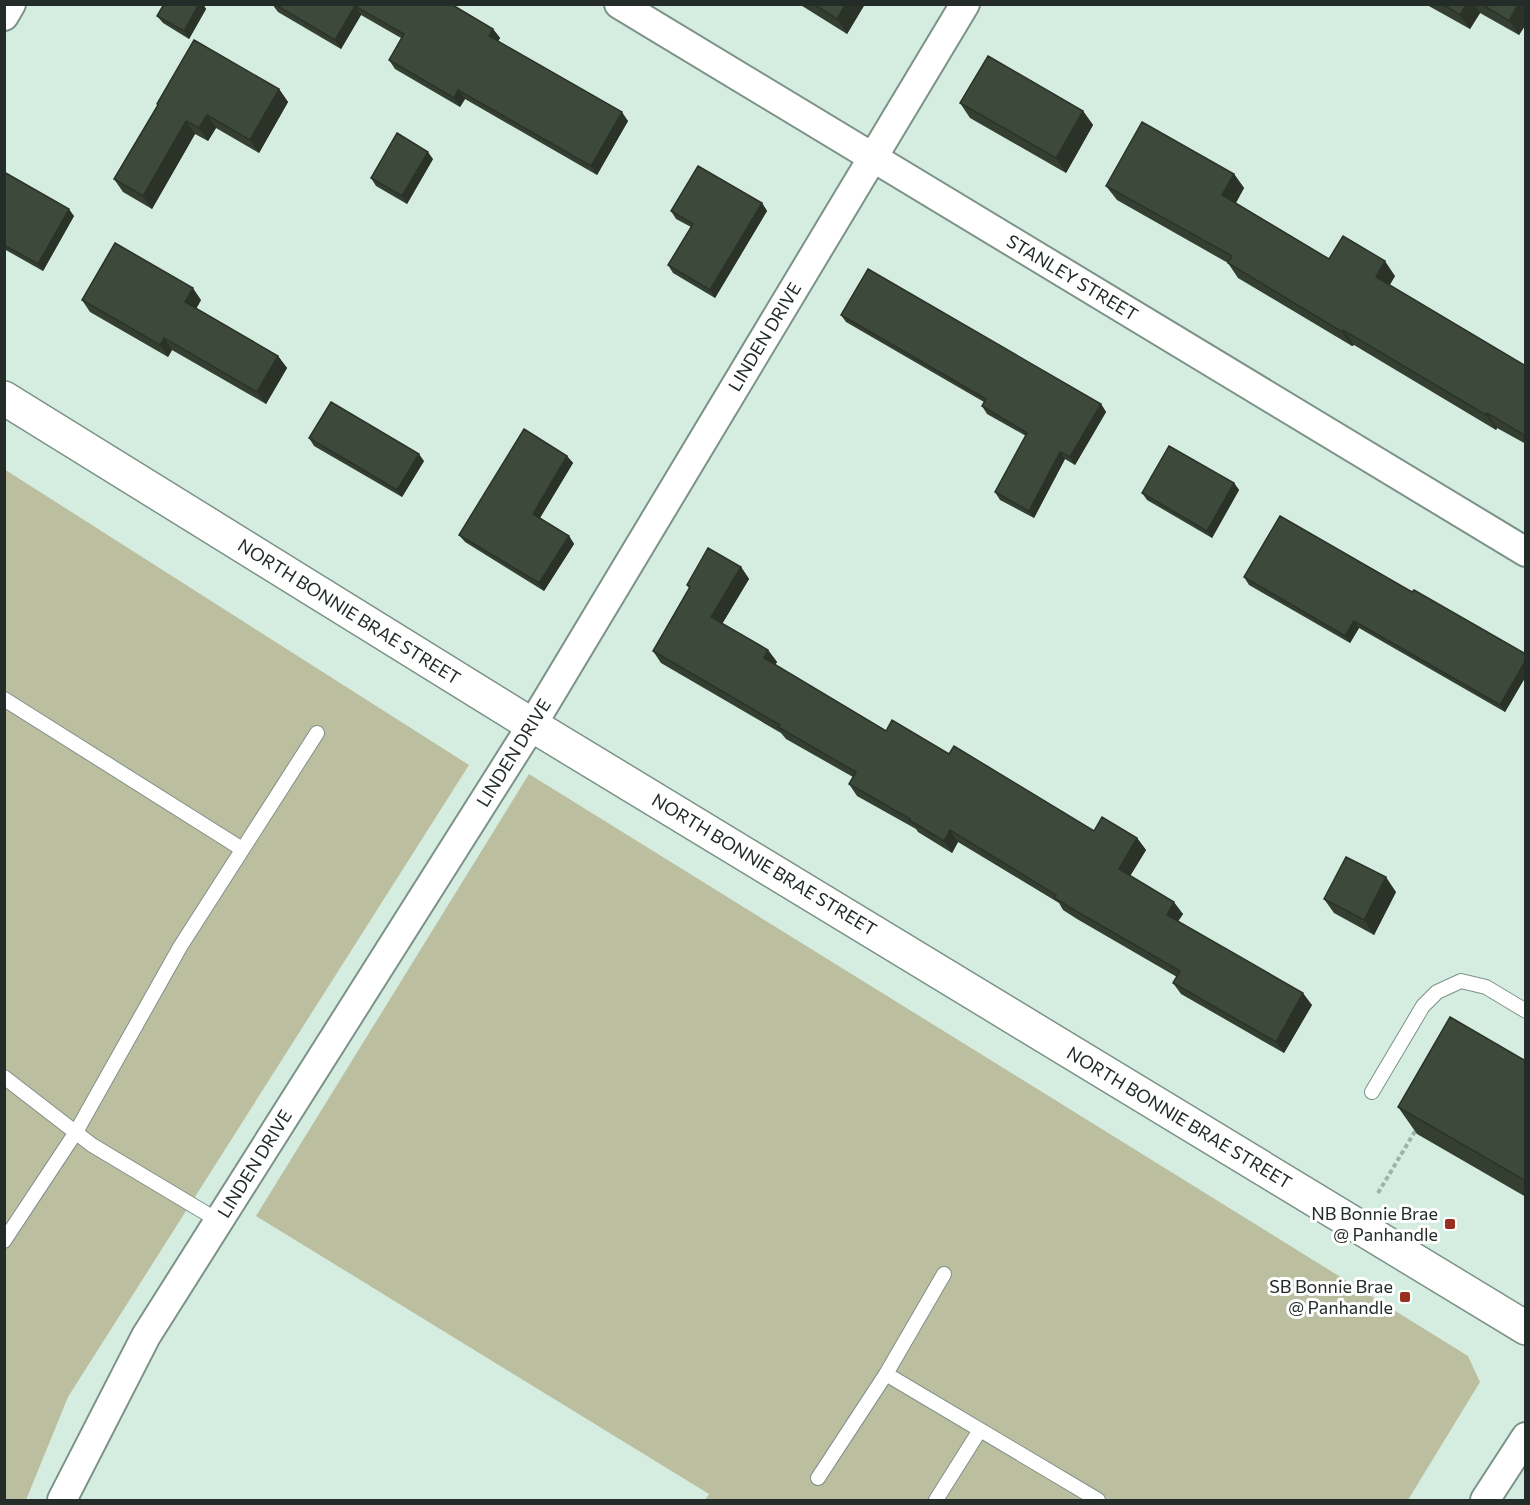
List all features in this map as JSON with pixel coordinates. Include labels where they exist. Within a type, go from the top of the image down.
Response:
[{"type":"main road","name":"NORTH BONNIE BRAE STREET","points":[[4,398],[532,725],[1526,1328]]},
{"type":"street","points":[[4,16],[11,4]]},
{"type":"street","name":"STANLEY STREET","points":[[620,4],[1526,552]]},
{"type":"street","name":"LINDEN DRIVE","points":[[62,1500],[146,1336],[532,725],[965,4]]},
{"type":"street","points":[[1485,1500],[1526,1437]]},
{"type":"lane","points":[[4,699],[242,849]]},
{"type":"lane","points":[[4,1241],[76,1132],[180,947],[316,734]]},
{"type":"lane","points":[[1372,1092],[1424,1006],[1437,992],[1461,981],[1486,987],[1526,1011]]},
{"type":"lane","points":[[4,1077],[92,1145],[219,1221]]},
{"type":"lane","points":[[818,1478],[886,1374],[944,1274]]},
{"type":"lane","points":[[886,1374],[1098,1500]]},
{"type":"lane","points":[[936,1500],[980,1430]]},
{"type":"path","points":[[1378,1193],[1418,1125]]},
{"type":"green space","points":[[4,469],[469,765],[68,1397],[26,1500],[4,1500]]},
{"type":"green space","points":[[529,774],[1468,1356],[1480,1382],[1408,1500],[705,1500],[709,1494],[256,1216]]},
{"type":"building","points":[[164,4],[199,4],[184,31],[157,16]]},
{"type":"building","points":[[274,4],[451,4],[493,29],[489,36],[622,112],[591,166],[458,90],[454,98],[389,60],[404,34],[355,6],[335,40]]},
{"type":"building","points":[[813,4],[846,4],[837,19]]},
{"type":"building","points":[[1442,4],[1466,4],[1460,15]]},
{"type":"building","points":[[1481,4],[1518,4],[1509,21]]},
{"type":"building","points":[[194,40],[279,89],[250,140],[207,115],[199,128],[186,121],[143,196],[114,179]]},
{"type":"building","points":[[988,56],[1083,111],[1056,158],[960,103]]},
{"type":"building","points":[[1142,122],[1234,174],[1222,195],[1329,259],[1343,236],[1385,261],[1376,277],[1526,366],[1526,436],[1487,413],[1486,415],[1343,330],[1342,332],[1228,263],[1232,256],[1106,186]]},
{"type":"building","points":[[397,133],[428,152],[402,196],[371,178]]},
{"type":"building","points":[[698,166],[762,203],[710,290],[668,265],[693,224],[671,211]]},
{"type":"building","points":[[4,172],[69,209],[38,264],[4,245]]},
{"type":"building","points":[[115,243],[193,288],[185,302],[278,356],[257,392],[164,338],[160,345],[82,300]]},
{"type":"building","points":[[868,269],[1101,404],[1070,457],[1060,452],[1029,511],[995,492],[1027,433],[982,406],[986,399],[841,315]]},
{"type":"building","points":[[331,402],[419,454],[397,490],[309,438]]},
{"type":"building","points":[[524,429],[567,456],[533,514],[569,536],[539,583],[459,535]]},
{"type":"building","points":[[1169,446],[1234,483],[1207,531],[1142,493]]},
{"type":"building","points":[[1280,516],[1526,654],[1526,660],[1500,705],[1354,621],[1345,636],[1244,577]]},
{"type":"building","points":[[708,548],[741,567],[711,617],[768,650],[764,658],[886,731],[892,720],[949,754],[954,746],[1094,831],[1102,817],[1137,838],[1119,869],[1174,902],[1167,915],[1303,993],[1276,1042],[1173,983],[1180,971],[1069,907],[1055,898],[1056,895],[950,830],[944,841],[849,784],[856,772],[653,651],[690,587],[687,585]]},
{"type":"building","points":[[1346,857],[1386,877],[1364,920],[1324,899]]},
{"type":"building","points":[[1450,1017],[1526,1061],[1526,1181],[1398,1107]]},
{"type":"place","name":"NB Bonnie Brae @ Panhandle","points":[[1450,1224]]},
{"type":"place","name":"SB Bonnie Brae @ Panhandle","points":[[1405,1297]]}]
